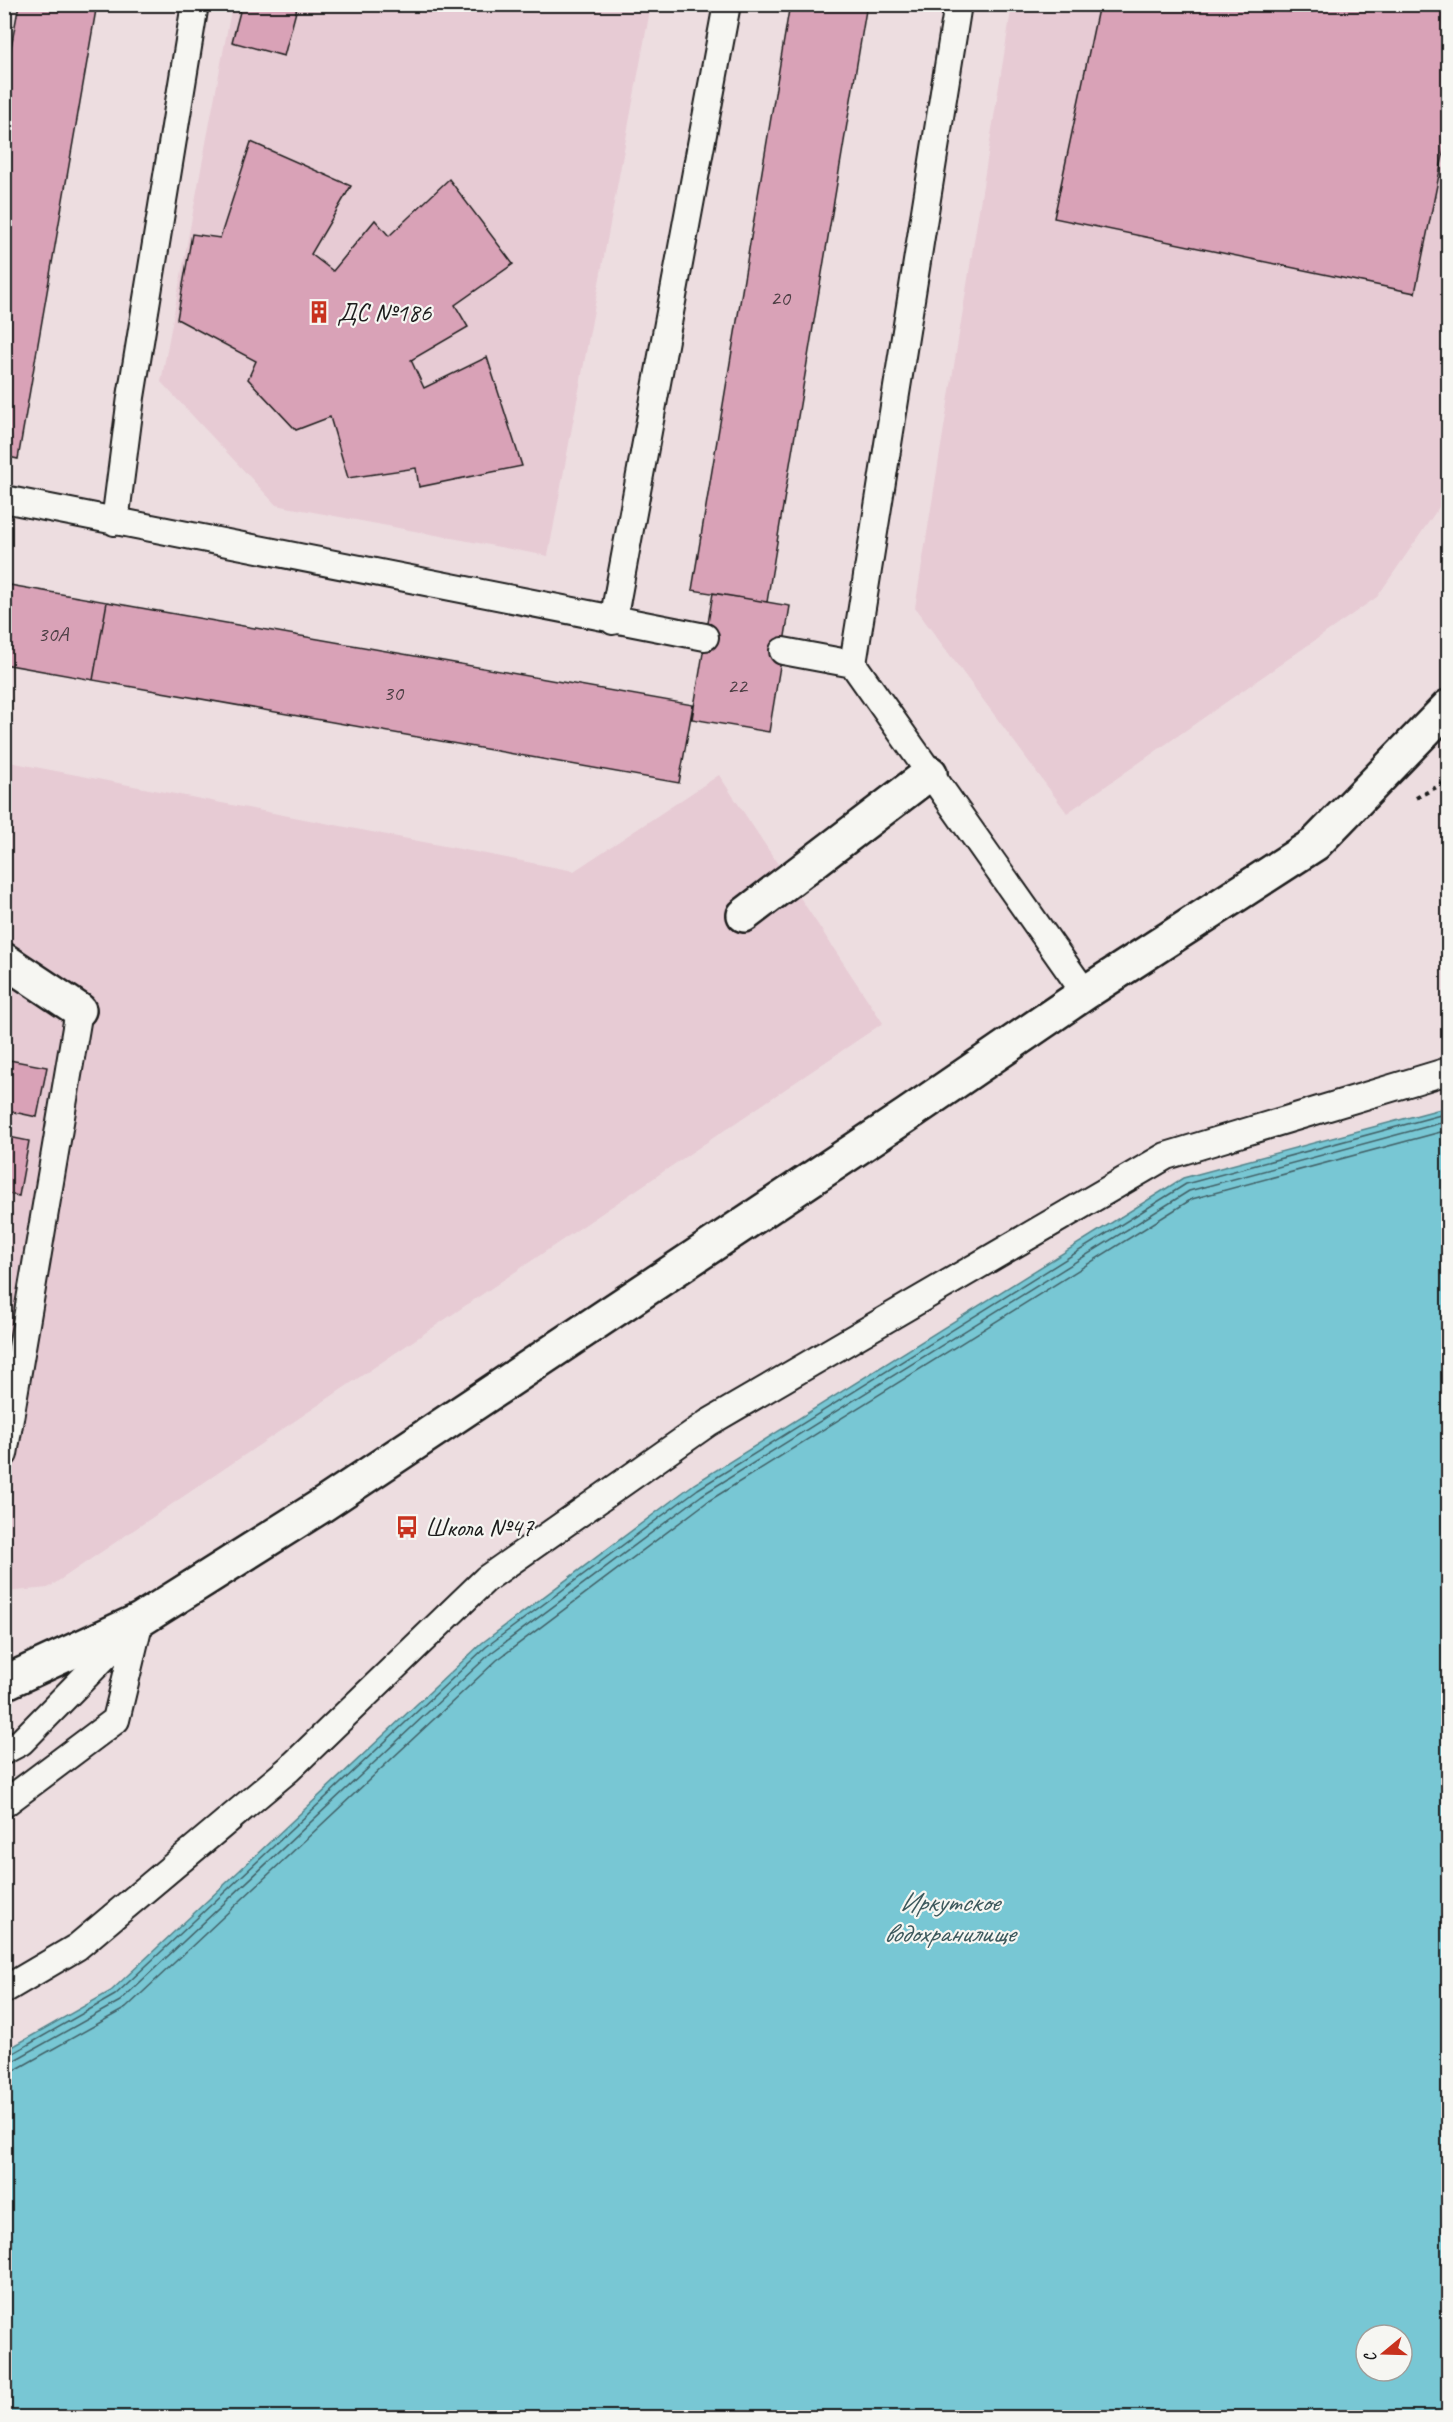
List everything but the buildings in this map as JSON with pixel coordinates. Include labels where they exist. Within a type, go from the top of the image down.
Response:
[{"type":"street","points":[[4,1683],[140,1620],[331,1499],[907,1115],[1084,993],[1315,844],[1449,707]]},
{"type":"street","points":[[744,915],[930,773]]},
{"type":"street","points":[[4,960],[79,1010]]},
{"type":"lane","points":[[115,522],[132,397],[195,4]]},
{"type":"lane","points":[[613,621],[727,4]]},
{"type":"lane","points":[[853,664],[958,4]]},
{"type":"lane","points":[[4,499],[613,621],[705,637]]},
{"type":"lane","points":[[783,651],[853,664],[1084,993]]},
{"type":"lane","points":[[4,1454],[79,1010]]},
{"type":"lane","points":[[4,1990],[77,1947],[289,1769],[486,1580],[708,1423],[1166,1156],[1449,1071]]},
{"type":"lane","points":[[4,1750],[21,1742],[140,1620]]},
{"type":"lane","points":[[4,1804],[116,1720],[140,1620]]},
{"type":"shaded area","points":[[232,5],[651,5],[548,556],[276,505],[161,382]]},
{"type":"shaded area","points":[[1012,5],[1448,5],[1448,494],[1377,597],[1067,813],[915,608]]},
{"type":"shaded area","points":[[4,761],[574,871],[719,775],[883,1023],[48,1588],[5,1592]]},
{"type":"water","name":"Иркутское водохранилище","points":[[1448,1107],[1448,2417],[5,2417],[5,2051],[111,1991],[482,1643],[694,1484],[1183,1178]]},
{"type":"place","name":"ДС №186","points":[[319,312]]},
{"type":"place","name":"Школа №47","points":[[407,1527]]}]
